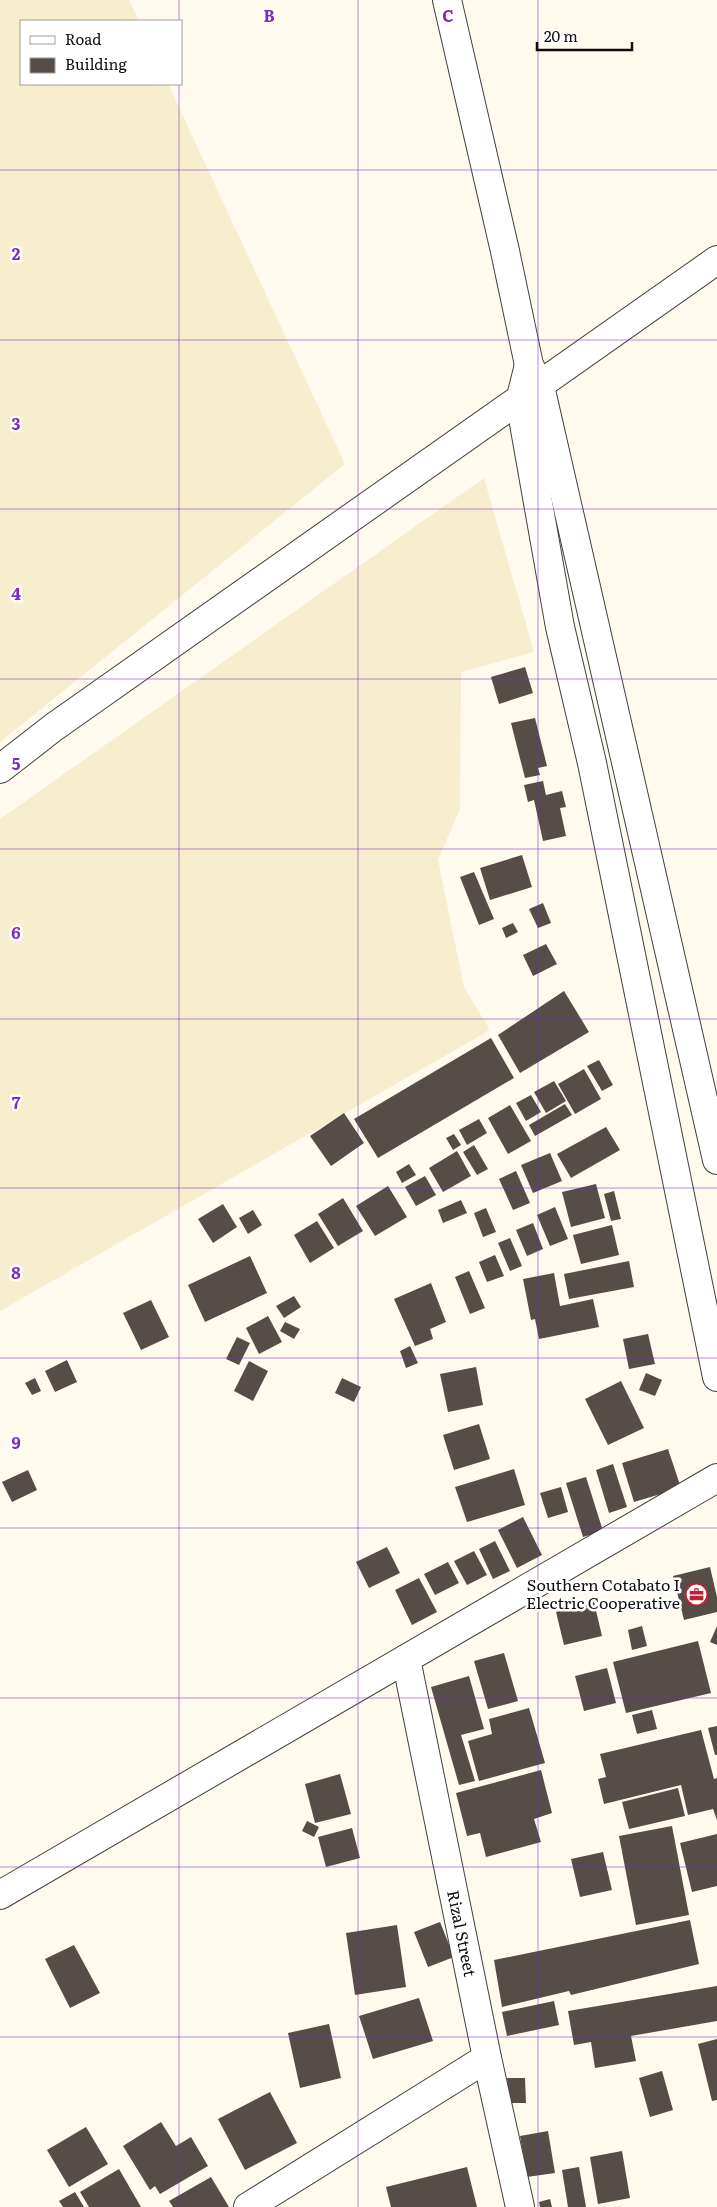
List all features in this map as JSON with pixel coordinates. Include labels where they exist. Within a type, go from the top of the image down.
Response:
[{"type":"street","points":[[447,0],[505,251],[530,384],[680,997],[717,1160]]},
{"type":"street","points":[[0,769],[62,722],[530,384],[717,260]]},
{"type":"street","points":[[530,384],[560,627],[592,763],[717,1377]]},
{"type":"street","points":[[641,1005],[680,997]]},
{"type":"street","points":[[0,1894],[717,1478]]},
{"type":"street","name":"Rizal Street","points":[[406,1659],[487,2058],[520,2207]]},
{"type":"street","points":[[248,2207],[487,2058]]},
{"type":"shaded area","points":[[0,0],[129,0],[139,20],[20,20],[20,85],[168,85],[345,464],[0,742]]},
{"type":"shaded area","points":[[484,478],[534,652],[461,672],[460,809],[438,860],[464,987],[490,1030],[0,1311],[0,819]]},
{"type":"building","points":[[525,667],[533,693],[499,704],[491,677]]},
{"type":"building","points":[[535,718],[547,766],[538,768],[540,775],[525,778],[511,723]]},
{"type":"building","points":[[543,781],[546,795],[562,791],[566,807],[560,808],[566,836],[543,841],[534,800],[528,802],[524,785]]},
{"type":"building","points":[[522,855],[532,887],[490,900],[480,868]]},
{"type":"building","points":[[474,872],[494,919],[479,925],[460,877]]},
{"type":"building","points":[[543,903],[551,923],[538,928],[529,909]]},
{"type":"building","points":[[513,923],[518,932],[506,938],[502,928]]},
{"type":"building","points":[[546,944],[557,964],[533,976],[523,955]]},
{"type":"building","points":[[564,991],[589,1032],[520,1073],[498,1035]]},
{"type":"building","points":[[491,1038],[514,1078],[378,1158],[354,1119]]},
{"type":"building","points":[[599,1060],[613,1085],[602,1091],[587,1066]]},
{"type":"building","points":[[584,1069],[601,1099],[575,1114],[558,1084]]},
{"type":"building","points":[[554,1081],[566,1101],[546,1113],[534,1092]]},
{"type":"building","points":[[531,1095],[541,1112],[526,1121],[516,1103]]},
{"type":"building","points":[[565,1104],[572,1115],[535,1136],[529,1125]]},
{"type":"building","points":[[510,1105],[531,1141],[508,1154],[488,1118]]},
{"type":"building","points":[[344,1113],[364,1143],[331,1166],[310,1136]]},
{"type":"building","points":[[479,1119],[487,1133],[467,1145],[459,1130]]},
{"type":"building","points":[[606,1127],[620,1150],[571,1178],[557,1154]]},
{"type":"building","points":[[454,1134],[461,1145],[453,1150],[446,1138]]},
{"type":"building","points":[[474,1145],[488,1169],[477,1175],[463,1152]]},
{"type":"building","points":[[457,1151],[471,1176],[443,1192],[429,1168]]},
{"type":"building","points":[[550,1153],[562,1181],[533,1193],[521,1165]]},
{"type":"building","points":[[409,1164],[416,1175],[402,1183],[396,1172]]},
{"type":"building","points":[[516,1171],[530,1203],[513,1210],[499,1179]]},
{"type":"building","points":[[425,1176],[436,1195],[416,1206],[405,1187]]},
{"type":"building","points":[[596,1184],[605,1218],[571,1227],[562,1192]]},
{"type":"building","points":[[388,1186],[407,1217],[375,1236],[356,1206]]},
{"type":"building","points":[[614,1191],[621,1219],[611,1221],[604,1194]]},
{"type":"building","points":[[343,1198],[363,1231],[338,1246],[318,1214]]},
{"type":"building","points":[[461,1200],[467,1213],[443,1223],[438,1210]]},
{"type":"building","points":[[223,1204],[237,1227],[213,1243],[198,1219]]},
{"type":"building","points":[[555,1207],[568,1239],[550,1246],[537,1215]]},
{"type":"building","points":[[486,1208],[496,1232],[483,1237],[474,1213]]},
{"type":"building","points":[[253,1210],[262,1225],[248,1234],[239,1218]]},
{"type":"building","points":[[317,1221],[334,1248],[310,1263],[294,1235]]},
{"type":"building","points":[[533,1223],[543,1249],[527,1256],[516,1230]]},
{"type":"building","points":[[612,1225],[619,1255],[581,1264],[573,1235]]},
{"type":"building","points":[[510,1238],[522,1266],[510,1271],[498,1243]]},
{"type":"building","points":[[495,1255],[504,1276],[487,1282],[479,1262]]},
{"type":"building","points":[[250,1256],[267,1293],[205,1322],[188,1285]]},
{"type":"building","points":[[629,1261],[634,1287],[569,1299],[564,1274]]},
{"type":"building","points":[[469,1271],[485,1308],[470,1314],[455,1277]]},
{"type":"building","points":[[554,1273],[560,1306],[593,1299],[599,1327],[539,1339],[535,1319],[531,1320],[523,1279]]},
{"type":"building","points":[[431,1283],[446,1322],[430,1329],[433,1339],[415,1346],[394,1299]]},
{"type":"building","points":[[294,1296],[301,1307],[284,1318],[276,1306]]},
{"type":"building","points":[[151,1300],[169,1337],[141,1350],[123,1313]]},
{"type":"building","points":[[268,1316],[282,1342],[259,1354],[246,1328]]},
{"type":"building","points":[[285,1322],[300,1329],[294,1339],[280,1331]]},
{"type":"building","points":[[648,1334],[655,1364],[629,1369],[623,1339]]},
{"type":"building","points":[[237,1337],[250,1343],[239,1365],[226,1359]]},
{"type":"building","points":[[410,1346],[418,1363],[406,1368],[400,1351]]},
{"type":"building","points":[[67,1360],[77,1382],[55,1392],[45,1371]]},
{"type":"building","points":[[249,1361],[268,1371],[253,1401],[234,1391]]},
{"type":"building","points":[[476,1367],[483,1405],[448,1412],[440,1374]]},
{"type":"building","points":[[646,1373],[662,1380],[655,1396],[639,1390]]},
{"type":"building","points":[[35,1378],[41,1391],[32,1395],[25,1383]]},
{"type":"building","points":[[342,1378],[361,1387],[354,1402],[335,1393]]},
{"type":"building","points":[[621,1381],[644,1428],[608,1445],[585,1399]]},
{"type":"building","points":[[479,1424],[490,1459],[454,1470],[443,1435]]},
{"type":"building","points":[[668,1449],[681,1488],[634,1502],[622,1463]]},
{"type":"building","points":[[613,1464],[627,1507],[609,1513],[596,1470]]},
{"type":"building","points":[[514,1469],[525,1505],[467,1522],[455,1487]]},
{"type":"building","points":[[28,1470],[37,1490],[12,1502],[2,1482]]},
{"type":"building","points":[[586,1477],[603,1531],[583,1537],[566,1483]]},
{"type":"building","points":[[561,1487],[568,1512],[548,1518],[540,1493]]},
{"type":"building","points":[[523,1517],[542,1555],[517,1568],[498,1530]]},
{"type":"building","points":[[495,1541],[510,1571],[493,1579],[479,1549]]},
{"type":"building","points":[[387,1547],[400,1573],[369,1588],[356,1562]]},
{"type":"building","points":[[474,1551],[487,1575],[467,1585],[454,1561]]},
{"type":"building","points":[[448,1562],[459,1583],[435,1595],[424,1574]]},
{"type":"building","points":[[710,1567],[717,1597],[717,1612],[684,1620],[673,1576]]},
{"type":"building","points":[[419,1578],[437,1612],[412,1625],[395,1590]]},
{"type":"building","points":[[594,1602],[602,1636],[564,1645],[556,1612]]},
{"type":"building","points":[[642,1626],[647,1646],[632,1650],[628,1630]]},
{"type":"building","points":[[717,1626],[717,1645],[710,1642]]},
{"type":"building","points":[[698,1641],[711,1693],[626,1713],[613,1662]]},
{"type":"building","points":[[504,1653],[518,1701],[488,1709],[474,1661]]},
{"type":"building","points":[[607,1668],[616,1703],[584,1711],[575,1676]]},
{"type":"building","points":[[469,1676],[484,1729],[461,1735],[475,1781],[459,1785],[431,1687]]},
{"type":"building","points":[[529,1708],[545,1763],[479,1781],[468,1741],[492,1734],[489,1719]]},
{"type":"building","points":[[652,1710],[657,1729],[637,1734],[632,1715]]},
{"type":"building","points":[[717,1726],[717,1755],[715,1755],[708,1728]]},
{"type":"building","points":[[701,1730],[714,1779],[717,1778],[717,1820],[713,1809],[688,1815],[681,1785],[604,1804],[598,1779],[606,1777],[600,1754]]},
{"type":"building","points":[[541,1770],[552,1813],[534,1819],[541,1842],[486,1857],[480,1833],[467,1836],[456,1793]]},
{"type":"building","points":[[340,1774],[351,1814],[315,1823],[305,1784]]},
{"type":"building","points":[[678,1788],[685,1816],[629,1829],[622,1802]]},
{"type":"building","points":[[307,1821],[319,1827],[314,1837],[302,1831]]},
{"type":"building","points":[[672,1826],[689,1915],[636,1925],[619,1836]]},
{"type":"building","points":[[352,1828],[360,1858],[326,1867],[318,1837]]},
{"type":"building","points":[[717,1834],[717,1886],[692,1892],[680,1843]]},
{"type":"building","points":[[603,1852],[612,1890],[580,1897],[571,1859]]},
{"type":"building","points":[[690,1920],[699,1964],[571,1995],[569,1991],[502,2007],[494,1960]]},
{"type":"building","points":[[440,1922],[454,1957],[428,1967],[414,1932]]},
{"type":"building","points":[[397,1925],[406,1987],[355,1995],[346,1933]]},
{"type":"building","points":[[74,1945],[100,1993],[70,2008],[45,1959]]},
{"type":"building","points":[[717,1986],[717,2021],[631,2036],[636,2061],[595,2068],[591,2042],[574,2045],[568,2011]]},
{"type":"building","points":[[419,1998],[433,2041],[373,2059],[359,2016]]},
{"type":"building","points":[[554,2001],[559,2025],[507,2036],[502,2012]]},
{"type":"building","points":[[329,2024],[341,2078],[300,2088],[288,2033]]},
{"type":"building","points":[[717,2039],[717,2100],[712,2101],[698,2044]]},
{"type":"building","points":[[662,2071],[673,2110],[650,2117],[639,2078]]},
{"type":"building","points":[[507,2078],[525,2078],[526,2103],[509,2103]]},
{"type":"building","points":[[270,2092],[297,2143],[245,2170],[218,2119]]},
{"type":"building","points":[[161,2122],[176,2146],[191,2137],[208,2166],[160,2194],[155,2186],[150,2190],[123,2146]]},
{"type":"building","points":[[86,2127],[108,2164],[69,2187],[47,2150]]},
{"type":"building","points":[[548,2131],[555,2173],[527,2177],[520,2136]]},
{"type":"building","points":[[622,2151],[630,2198],[598,2204],[590,2157]]},
{"type":"building","points":[[467,2167],[477,2207],[391,2207],[386,2187]]},
{"type":"building","points":[[579,2167],[586,2207],[568,2207],[562,2170]]},
{"type":"building","points":[[119,2169],[141,2207],[89,2207],[80,2192]]},
{"type":"building","points":[[211,2177],[229,2207],[173,2207],[169,2201]]},
{"type":"building","points":[[75,2192],[84,2207],[63,2207],[59,2201]]},
{"type":"building","points":[[550,2199],[552,2207],[540,2207],[539,2202]]},
{"type":"place","name":"Southern Cotabato I Electric Cooperative","points":[[696,1594]]}]
